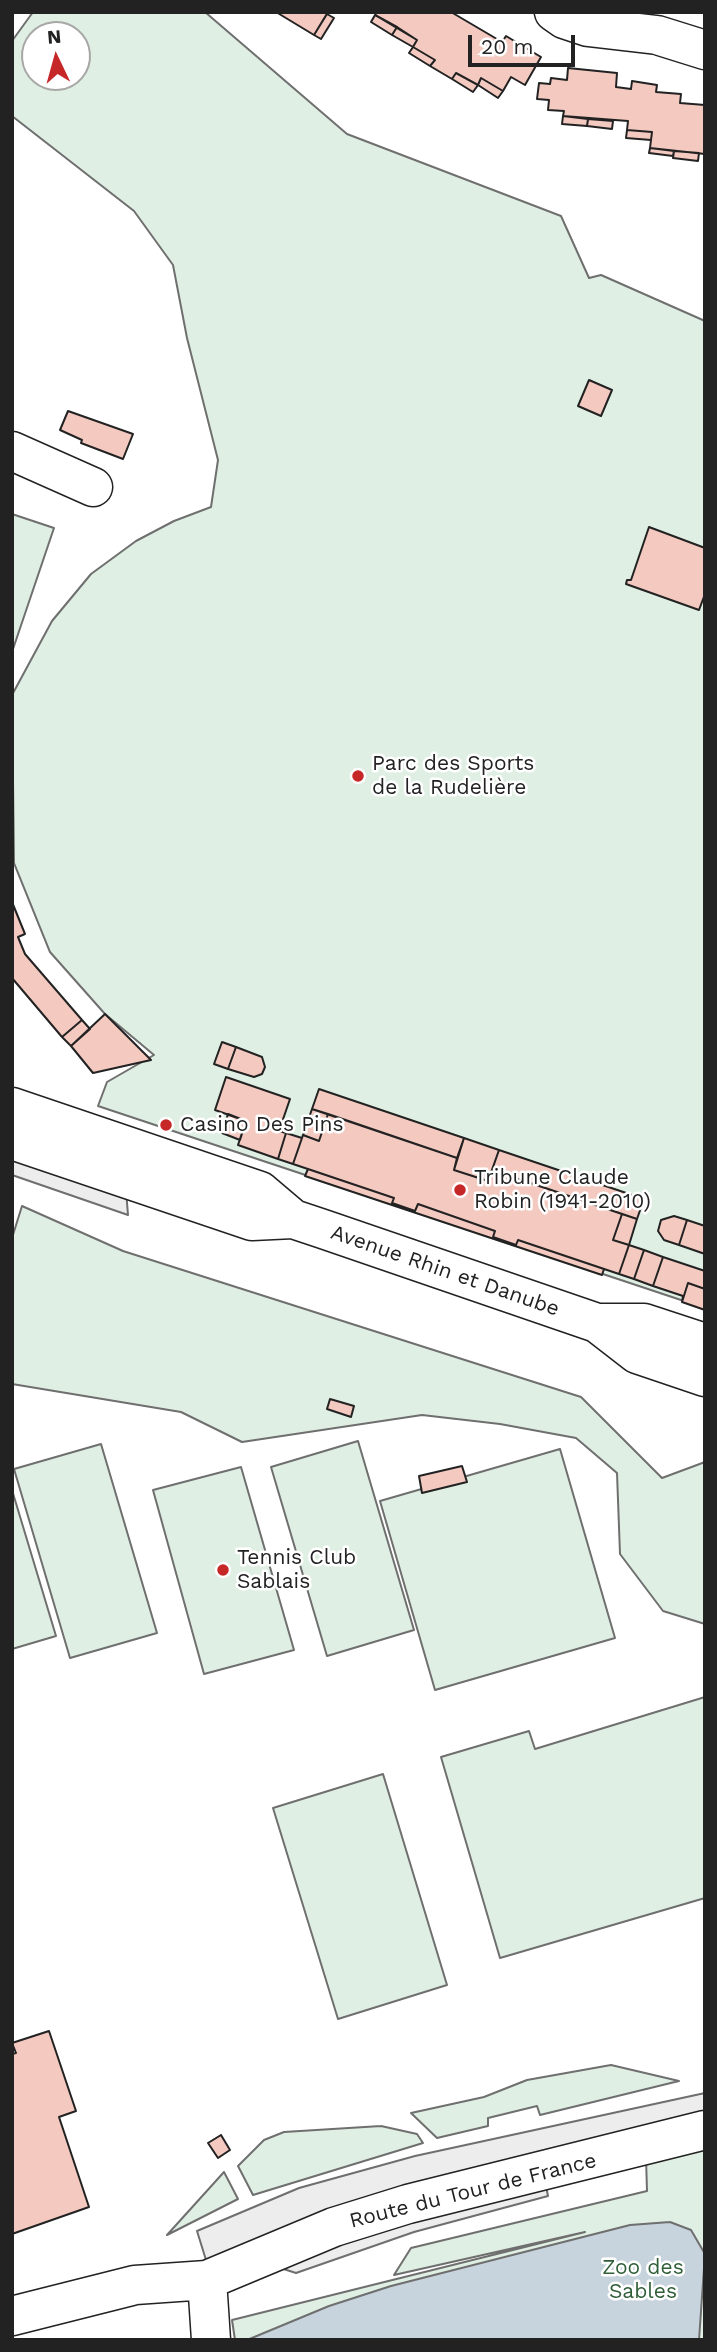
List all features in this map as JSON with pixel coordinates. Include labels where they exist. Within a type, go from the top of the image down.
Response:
[{"type":"street","points":[[554,12],[587,27],[657,35],[705,50]]},
{"type":"street","points":[[12,451],[93,487]]},
{"type":"street","name":"Avenue Rhin et Danube","points":[[12,1107],[260,1191],[293,1219],[597,1323],[637,1353],[705,1377]]},
{"type":"street","name":"Avenue Rhin et Danube","points":[[12,1140],[252,1221],[293,1219]]},
{"type":"street","name":"Avenue Rhin et Danube","points":[[597,1323],[644,1323],[705,1343]]},
{"type":"street","name":"Route du Tour de France","points":[[12,2316],[135,2285],[207,2280],[334,2227],[408,2204],[705,2130]]},
{"type":"street","points":[[207,2280],[211,2340]]},
{"type":"green space","name":"Parc des Sports de la Rudelière","points":[[33,12],[205,12],[347,134],[561,216],[589,278],[601,275],[705,321],[705,1308],[98,1106],[107,1082],[154,1055],[105,1014],[50,952],[14,863],[12,695],[52,621],[91,574],[136,541],[174,521],[211,507],[218,460],[187,338],[173,265],[134,211],[12,116],[12,41],[21,29],[21,91],[91,91],[91,21],[26,21]]},
{"type":"green space","points":[[12,514],[54,528],[12,652]]},
{"type":"green space","points":[[22,1206],[123,1251],[581,1397],[662,1478],[705,1462],[705,1624],[663,1611],[620,1554],[617,1473],[576,1438],[500,1424],[422,1415],[242,1442],[181,1412],[12,1384],[12,1238]]},
{"type":"green space","points":[[358,1441],[414,1630],[327,1656],[271,1467]]},
{"type":"green space","points":[[101,1444],[157,1633],[70,1658],[14,1469]]},
{"type":"green space","points":[[560,1449],[615,1638],[435,1690],[380,1501]]},
{"type":"green space","name":"Tennis Club Sablais","points":[[241,1467],[294,1650],[204,1674],[153,1490]]},
{"type":"green space","points":[[12,1490],[56,1636],[12,1649]]},
{"type":"green space","points":[[705,1697],[705,1898],[500,1958],[441,1757],[529,1731],[535,1749]]},
{"type":"green space","points":[[383,1774],[447,1985],[338,2019],[273,1808]]},
{"type":"green space","points":[[611,2065],[679,2081],[540,2115],[537,2106],[488,2118],[488,2126],[437,2138],[411,2113],[484,2097],[527,2080]]},
{"type":"green space","points":[[381,2126],[417,2134],[423,2143],[253,2195],[238,2166],[264,2140],[284,2132]]},
{"type":"green space","name":"Zoo des Sables","points":[[705,2140],[705,2340],[235,2340],[232,2320],[585,2232],[394,2275],[411,2248],[647,2191],[646,2158]]},
{"type":"green space","points":[[224,2172],[238,2199],[167,2235]]},
{"type":"shaded area","points":[[12,1140],[125,1178],[128,1215],[12,1175]]},
{"type":"shaded area","points":[[705,2093],[705,2116],[540,2156],[548,2196],[414,2232],[296,2273],[271,2265],[215,2289],[197,2231],[299,2188],[415,2156]]},
{"type":"shaded area","name":"Zoo des Sables","points":[[670,2222],[691,2230],[705,2254],[699,2340],[247,2340],[329,2306],[391,2286],[630,2225]]},
{"type":"building","points":[[276,12],[328,12],[314,35]]},
{"type":"building","points":[[377,12],[451,12],[502,42],[506,36],[541,57],[525,85],[511,77],[503,91],[481,78],[478,85],[456,73],[452,79],[430,66],[435,60],[413,47],[417,40],[375,15]]},
{"type":"building","points":[[327,14],[334,18],[321,39],[314,35]]},
{"type":"building","points":[[375,15],[397,27],[392,35],[371,22]]},
{"type":"building","points":[[397,27],[417,40],[413,47],[392,35]]},
{"type":"building","points":[[413,47],[435,60],[430,66],[409,53]]},
{"type":"building","points":[[568,68],[617,73],[616,87],[631,89],[632,81],[657,85],[656,92],[681,94],[680,103],[705,105],[705,154],[650,148],[652,132],[627,130],[628,121],[563,116],[564,111],[548,110],[549,100],[537,99],[539,83],[550,84],[551,78],[567,80]]},
{"type":"building","points":[[456,73],[478,85],[473,92],[452,79]]},
{"type":"building","points":[[481,78],[503,91],[498,98],[478,85]]},
{"type":"building","points":[[563,116],[588,119],[587,126],[562,124]]},
{"type":"building","points":[[588,119],[613,121],[612,129],[587,126]]},
{"type":"building","points":[[627,130],[652,132],[651,140],[626,138]]},
{"type":"building","points":[[650,148],[674,151],[673,156],[649,153]]},
{"type":"building","points":[[674,151],[699,153],[698,161],[673,158]]},
{"type":"building","points":[[589,380],[612,390],[601,416],[578,406]]},
{"type":"building","points":[[68,411],[133,434],[123,459],[81,443],[82,440],[60,430]]},
{"type":"building","points":[[649,527],[705,548],[705,594],[699,610],[626,584],[627,580],[631,580]]},
{"type":"building","points":[[12,902],[25,934],[18,937],[25,954],[82,1020],[62,1037],[12,978]]},
{"type":"building","points":[[105,1014],[151,1060],[93,1073],[71,1046]]},
{"type":"building","points":[[82,1020],[90,1029],[71,1046],[62,1037]]},
{"type":"building","points":[[222,1042],[236,1047],[228,1069],[214,1064]]},
{"type":"building","points":[[236,1047],[262,1057],[265,1067],[262,1074],[254,1077],[228,1069]]},
{"type":"building","points":[[226,1077],[290,1099],[279,1131],[286,1133],[278,1159],[238,1145],[246,1121],[215,1110]]},
{"type":"building","points":[[319,1089],[464,1138],[457,1158],[312,1109]]},
{"type":"building","points":[[312,1109],[328,1114],[319,1141],[303,1135]]},
{"type":"building","points":[[228,1114],[246,1121],[240,1140],[222,1133]]},
{"type":"building","name":"Tribune Claude Robin (1941-2010)","points":[[328,1114],[457,1158],[454,1170],[488,1181],[492,1170],[622,1214],[613,1240],[629,1245],[619,1274],[518,1240],[516,1245],[493,1237],[495,1231],[418,1204],[415,1211],[392,1203],[394,1198],[293,1164],[303,1135],[319,1141]]},
{"type":"building","points":[[286,1133],[302,1138],[293,1164],[278,1159]]},
{"type":"building","points":[[464,1138],[499,1150],[488,1181],[454,1170]]},
{"type":"building","points":[[499,1150],[644,1199],[637,1219],[492,1170]]},
{"type":"building","points":[[308,1169],[394,1198],[392,1203],[415,1211],[418,1204],[495,1231],[493,1237],[516,1245],[518,1240],[604,1269],[602,1275],[305,1176]]},
{"type":"building","points":[[622,1214],[637,1219],[629,1245],[613,1240]]},
{"type":"building","points":[[674,1216],[687,1220],[679,1245],[664,1240],[658,1231],[661,1220]]},
{"type":"building","points":[[687,1220],[705,1226],[705,1254],[679,1245]]},
{"type":"building","points":[[629,1245],[644,1250],[634,1279],[619,1274]]},
{"type":"building","points":[[644,1250],[663,1257],[653,1286],[634,1279]]},
{"type":"building","points":[[663,1257],[705,1271],[705,1289],[688,1283],[682,1302],[683,1296],[653,1286]]},
{"type":"building","points":[[688,1283],[705,1289],[705,1310],[682,1302]]},
{"type":"building","points":[[330,1399],[354,1406],[351,1417],[327,1409]]},
{"type":"building","points":[[462,1466],[467,1482],[422,1493],[419,1476]]},
{"type":"building","points":[[49,2031],[76,2111],[59,2117],[89,2207],[12,2234],[12,2054],[16,2053],[12,2043]]},
{"type":"building","points":[[221,2135],[230,2150],[218,2158],[208,2143]]},
{"type":"place","name":"Parc des Sports de la Rudelière","points":[[358,776]]},
{"type":"place","name":"Casino Des Pins","points":[[166,1125]]},
{"type":"place","name":"Tribune Claude Robin (1941-2010)","points":[[460,1190]]},
{"type":"place","name":"Tennis Club Sablais","points":[[223,1570]]}]
